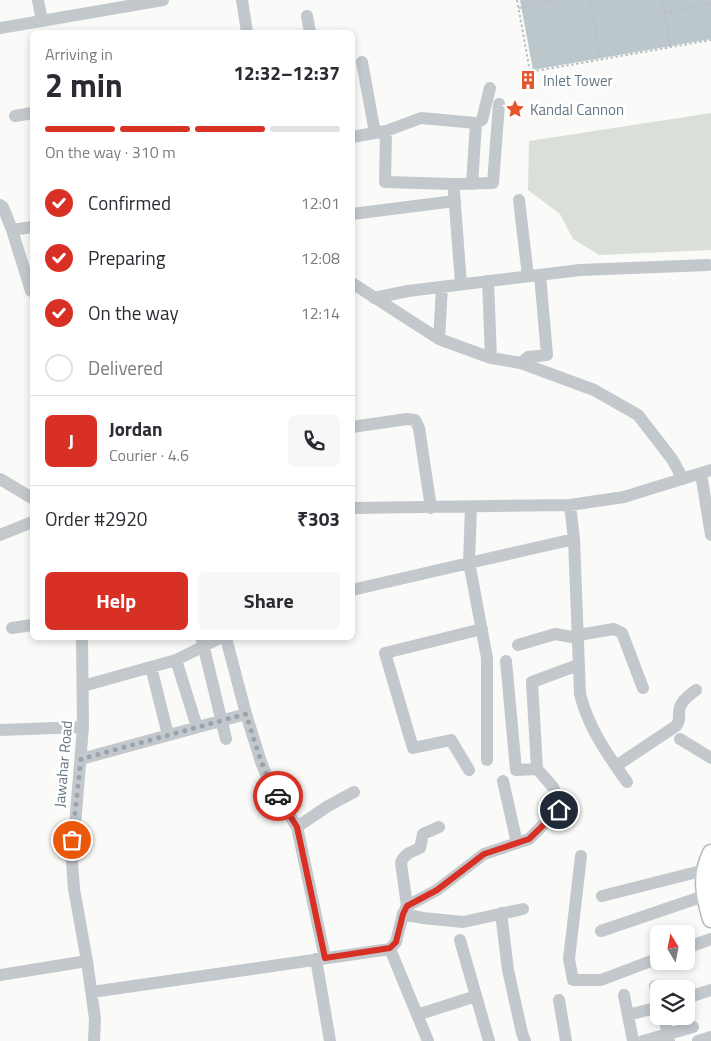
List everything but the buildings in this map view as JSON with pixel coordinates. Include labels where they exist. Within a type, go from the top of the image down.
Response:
[{"type":"main road","points":[[711,853],[703,882],[704,896],[711,919]]},
{"type":"street","points":[[38,0],[42,21]]},
{"type":"street","points":[[0,28],[163,0]]},
{"type":"street","points":[[242,0],[247,30]]},
{"type":"street","points":[[308,16],[310,30]]},
{"type":"street","points":[[362,62],[380,132],[385,182],[493,183],[499,104]]},
{"type":"street","points":[[355,136],[380,132],[421,118],[476,123],[482,120],[490,88]]},
{"type":"street","points":[[15,116],[30,113]]},
{"type":"street","points":[[472,184],[476,123]]},
{"type":"street","points":[[454,184],[461,284]]},
{"type":"street","points":[[519,200],[548,355],[528,357],[521,363]]},
{"type":"street","points":[[355,214],[455,201]]},
{"type":"street","points":[[0,205],[3,207],[12,230],[30,288]]},
{"type":"street","points":[[12,230],[30,227]]},
{"type":"street","points":[[374,298],[408,291],[580,270],[708,265]]},
{"type":"street","points":[[488,281],[490,358]]},
{"type":"street","points":[[355,285],[440,339],[490,358],[521,363],[594,390],[638,415],[672,459],[683,479]]},
{"type":"street","points":[[440,339],[442,287]]},
{"type":"street","points":[[355,427],[407,419],[415,420],[420,428],[431,508]]},
{"type":"street","points":[[355,508],[471,508],[570,505],[624,497],[706,472],[711,535]]},
{"type":"street","points":[[0,479],[30,497]]},
{"type":"street","points":[[570,505],[574,539],[580,694],[584,712],[592,730],[627,782]]},
{"type":"street","points":[[471,508],[469,562],[487,658],[487,760]]},
{"type":"street","points":[[0,535],[30,523]]},
{"type":"street","points":[[355,589],[574,539]]},
{"type":"street","points":[[12,628],[30,624]]},
{"type":"street","points":[[469,770],[451,740],[414,748],[385,654],[482,629]]},
{"type":"street","points":[[518,645],[554,634],[578,636],[614,629],[622,632],[643,688]]},
{"type":"street","name":"Jawahar Road","points":[[82,640],[83,727],[72,840],[72,862],[74,889],[92,992],[95,1020],[94,1041]]},
{"type":"street","points":[[227,640],[261,762],[270,784],[297,827],[320,959],[330,1041]]},
{"type":"street","points":[[83,686],[176,660],[203,642],[226,739]]},
{"type":"street","points":[[176,660],[197,728]]},
{"type":"street","points":[[506,660],[516,770],[538,769]]},
{"type":"street","points":[[405,910],[437,890],[484,854],[529,839],[559,810],[560,802],[553,787],[538,769],[532,682],[578,665]]},
{"type":"street","points":[[151,667],[168,736]]},
{"type":"street","points":[[616,766],[676,726],[680,722],[679,712],[682,702],[696,690]]},
{"type":"street","points":[[81,759],[246,714]]},
{"type":"street","points":[[0,730],[83,727]]},
{"type":"street","points":[[680,739],[711,758]]},
{"type":"street","points":[[503,781],[517,843]]},
{"type":"street","points":[[297,827],[328,806],[354,792]]},
{"type":"street","points":[[92,992],[390,948],[396,942],[405,910],[403,858],[406,854],[420,848],[423,834],[439,827]]},
{"type":"street","points":[[581,856],[569,959],[572,980],[600,980],[650,961]]},
{"type":"street","points":[[602,896],[705,870]]},
{"type":"street","points":[[601,931],[704,896]]},
{"type":"street","points":[[405,910],[423,918],[463,922],[523,909]]},
{"type":"street","points":[[501,914],[508,970],[522,1033],[526,1041]]},
{"type":"street","points":[[695,945],[711,939]]},
{"type":"street","points":[[460,940],[489,1041]]},
{"type":"street","points":[[390,948],[428,1041]]},
{"type":"street","points":[[0,975],[87,961]]},
{"type":"street","points":[[695,995],[711,990]]},
{"type":"street","points":[[624,995],[633,1041]]},
{"type":"street","points":[[417,1015],[476,996]]},
{"type":"street","points":[[559,1000],[566,1041]]},
{"type":"street","points":[[628,1015],[650,1009]]},
{"type":"street","points":[[666,1025],[668,1038]]},
{"type":"street","points":[[644,1041],[668,1038],[694,1027]]},
{"type":"street","points":[[698,1041],[711,1037]]},
{"type":"path","points":[[517,0],[530,72],[711,40]]},
{"type":"path","points":[[519,8],[558,0]]},
{"type":"path","points":[[590,0],[601,60]]},
{"type":"path","points":[[662,0],[670,48]]},
{"type":"path","points":[[664,13],[711,4]]},
{"type":"shaded area","points":[[520,0],[711,0],[711,39],[533,70]]},
{"type":"shaded area","points":[[711,113],[711,250],[599,255],[573,239],[560,214],[528,190],[529,141]]},
{"type":"way so far","points":[[72,840],[81,759],[246,714],[261,762],[270,784],[278,796]]},
{"type":"place","name":"Inlet Tower","points":[[528,80]]},
{"type":"place","name":"Kandal Cannon","points":[[515,109]]},
{"type":"route","points":[[278,796],[297,827],[325,958],[390,948],[396,942],[407,906],[437,890],[484,854],[529,839],[559,810]]}]
